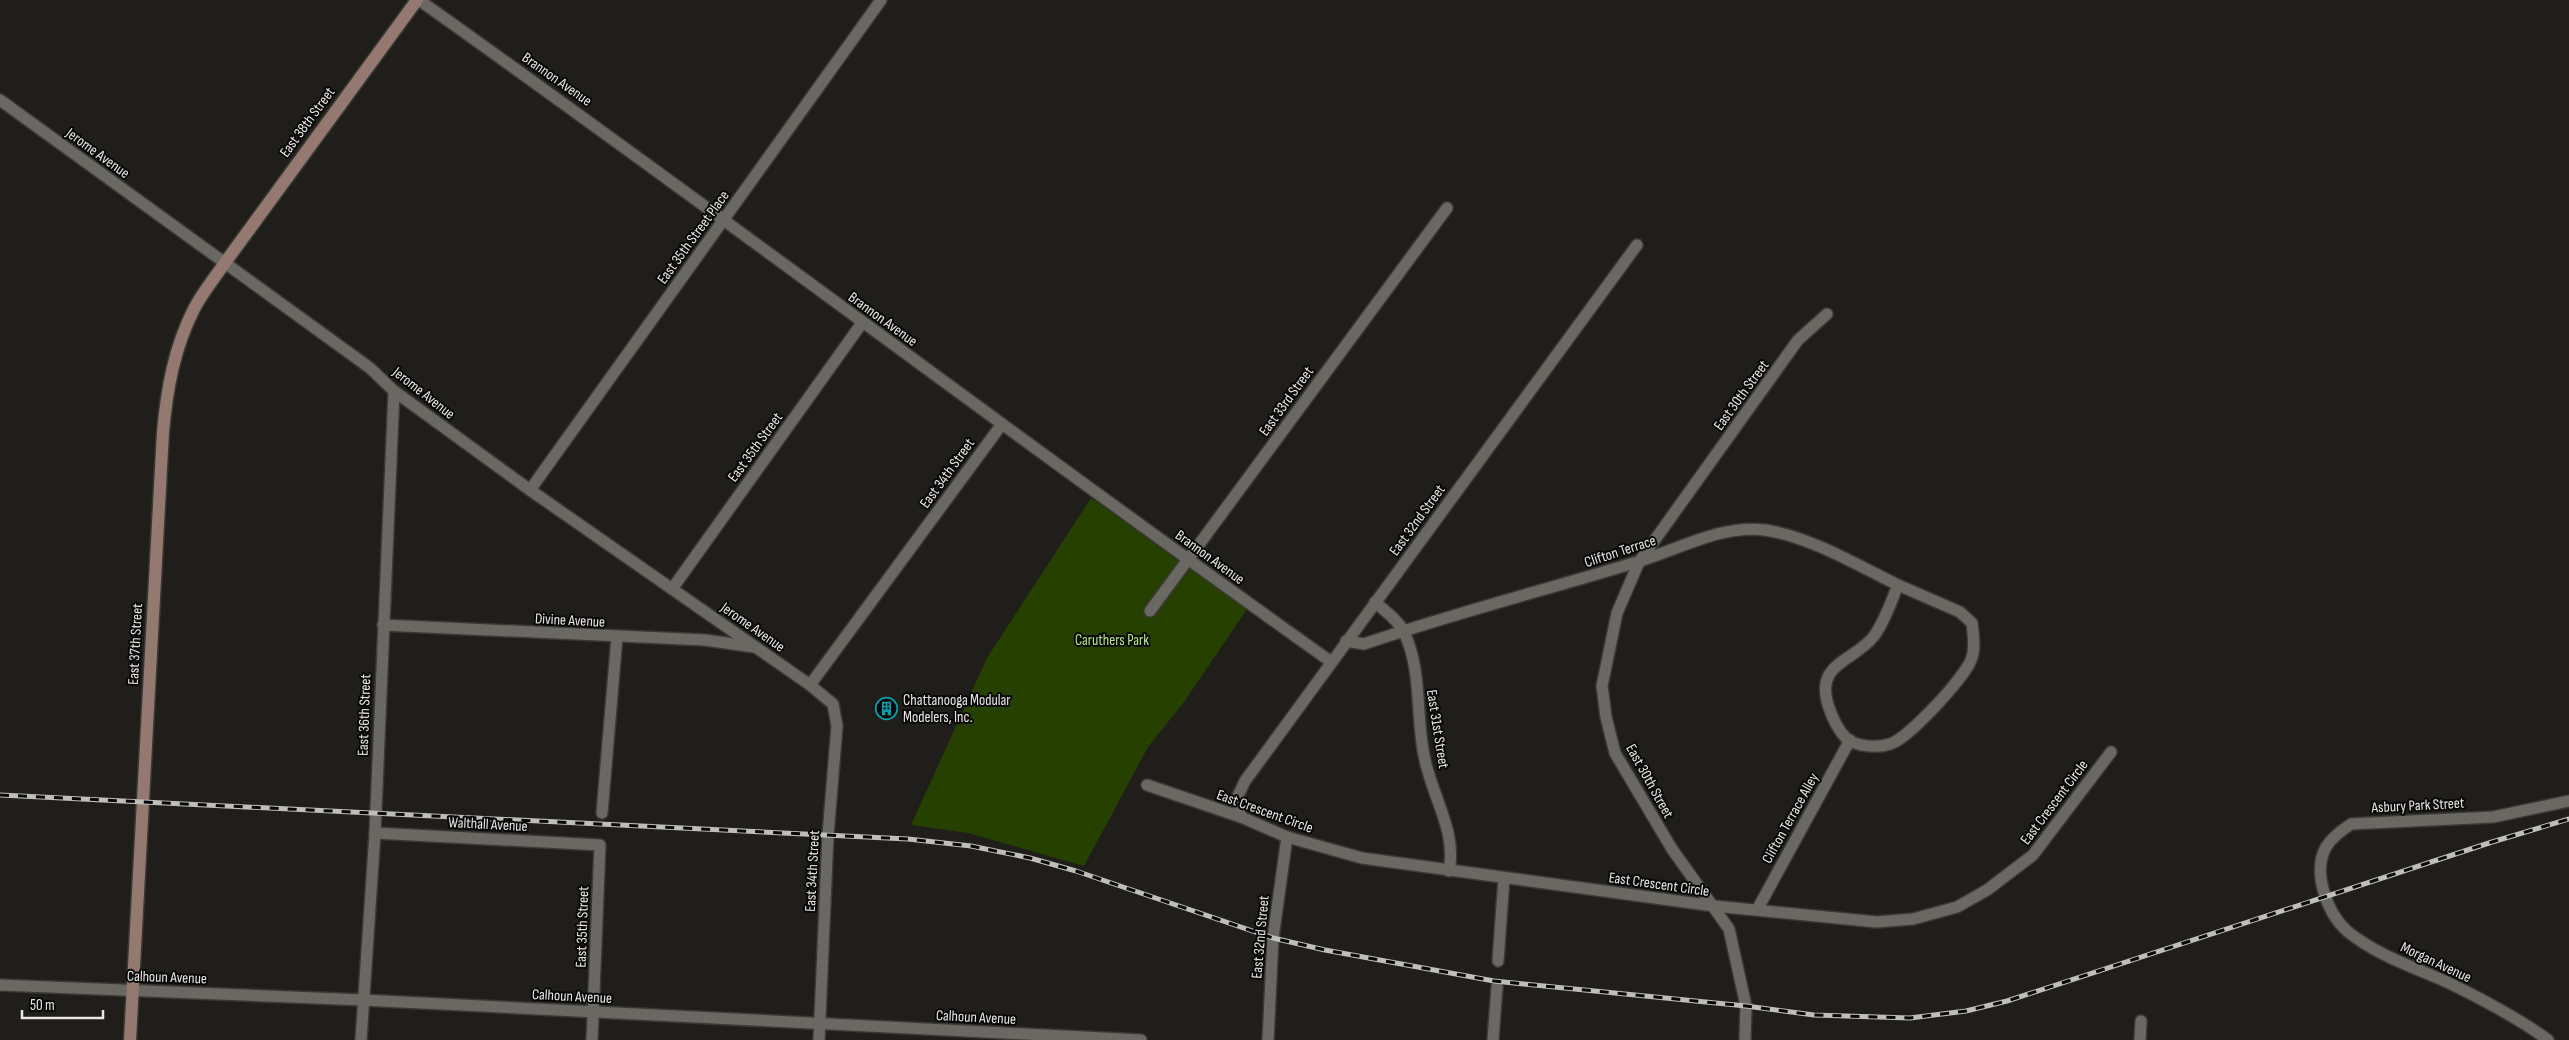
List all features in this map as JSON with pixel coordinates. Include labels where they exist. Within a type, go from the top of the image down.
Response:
[{"type":"main road","name":"East 38th Street","points":[[224,264],[418,0]]},
{"type":"main road","name":"East 37th Street","points":[[130,1040],[162,432],[167,384],[178,347],[194,309],[224,264]]},
{"type":"street","name":"Brannon Avenue","points":[[418,0],[588,120],[1187,560],[1330,661]]},
{"type":"street","name":"East 35th Street Place","points":[[530,490],[881,0]]},
{"type":"street","name":"Jerome Avenue","points":[[0,100],[370,368],[394,391],[530,490],[810,685],[833,704]]},
{"type":"street","name":"East 33rd Street","points":[[1150,611],[1447,208]]},
{"type":"street","name":"East 32nd Street","points":[[1241,817],[1237,798],[1245,781],[1330,661],[1637,245]]},
{"type":"street","name":"East 30th Street","points":[[1745,1040],[1746,1006],[1739,966],[1729,929],[1672,849],[1638,795],[1615,753],[1606,717],[1602,686],[1608,647],[1617,613],[1640,562],[1798,340],[1827,314]]},
{"type":"street","name":"East 35th Street","points":[[672,589],[862,323]]},
{"type":"street","name":"East 36th Street","points":[[361,1040],[375,833],[394,391]]},
{"type":"street","name":"East 34th Street","points":[[810,685],[1002,424]]},
{"type":"street","name":"Clifton Terrace","points":[[1346,641],[1364,644],[1640,562],[1707,537],[1736,531],[1764,530],[1791,536],[1960,612],[1972,623],[1974,643],[1972,660],[1931,713],[1891,744],[1862,746],[1850,740]]},
{"type":"street","points":[[1850,740],[1832,719],[1825,696],[1826,682],[1830,670],[1872,638],[1884,620],[1898,585]]},
{"type":"street","name":"East 31st Street","points":[[1375,602],[1391,616],[1403,631],[1413,659],[1425,760],[1447,826],[1453,853],[1450,871]]},
{"type":"street","name":"Divine Avenue","points":[[383,625],[705,640],[756,647]]},
{"type":"street","points":[[602,813],[617,637]]},
{"type":"street","name":"East 34th Street","points":[[819,1040],[828,834],[836,726],[833,704]]},
{"type":"street","name":"Clifton Terrace Alley","points":[[1757,910],[1850,740]]},
{"type":"street","name":"East Crescent Circle","points":[[1147,785],[1241,817],[1286,837],[1362,858],[1714,906],[1877,922],[1913,919],[1957,907],[1986,890],[2033,855],[2111,752]]},
{"type":"street","name":"Asbury Park Street","points":[[2326,896],[2321,862],[2326,847],[2337,833],[2351,824],[2493,817],[2569,801]]},
{"type":"street","name":"Walthall Avenue","points":[[375,833],[600,845]]},
{"type":"street","name":"East 32nd Street","points":[[1268,1040],[1273,938],[1286,837]]},
{"type":"street","name":"East 35th Street","points":[[592,1040],[600,845]]},
{"type":"street","points":[[1498,961],[1504,878]]},
{"type":"street","name":"Morgan Avenue","points":[[2326,896],[2330,908],[2340,923],[2363,942],[2386,956],[2441,979],[2548,1040]]},
{"type":"street","name":"Calhoun Avenue","points":[[0,985],[363,1000],[1141,1040]]},
{"type":"street","points":[[1493,1040],[1497,987]]},
{"type":"street","points":[[2140,1040],[2141,1021]]},
{"type":"green space","name":"Caruthers Park","points":[[1091,498],[1247,609],[1184,702],[1148,747],[1084,866],[968,833],[911,825],[987,658]]},
{"type":"railway","points":[[0,795],[908,839],[971,846],[1030,858],[1076,871],[1273,938],[1325,950],[1494,981],[1746,1006],[1814,1015],[1910,1018],[1966,1011],[2007,1001],[2492,842],[2569,819]]},
{"type":"place","name":"Chattanooga Modular Modelers, Inc.","points":[[887,709]]}]
